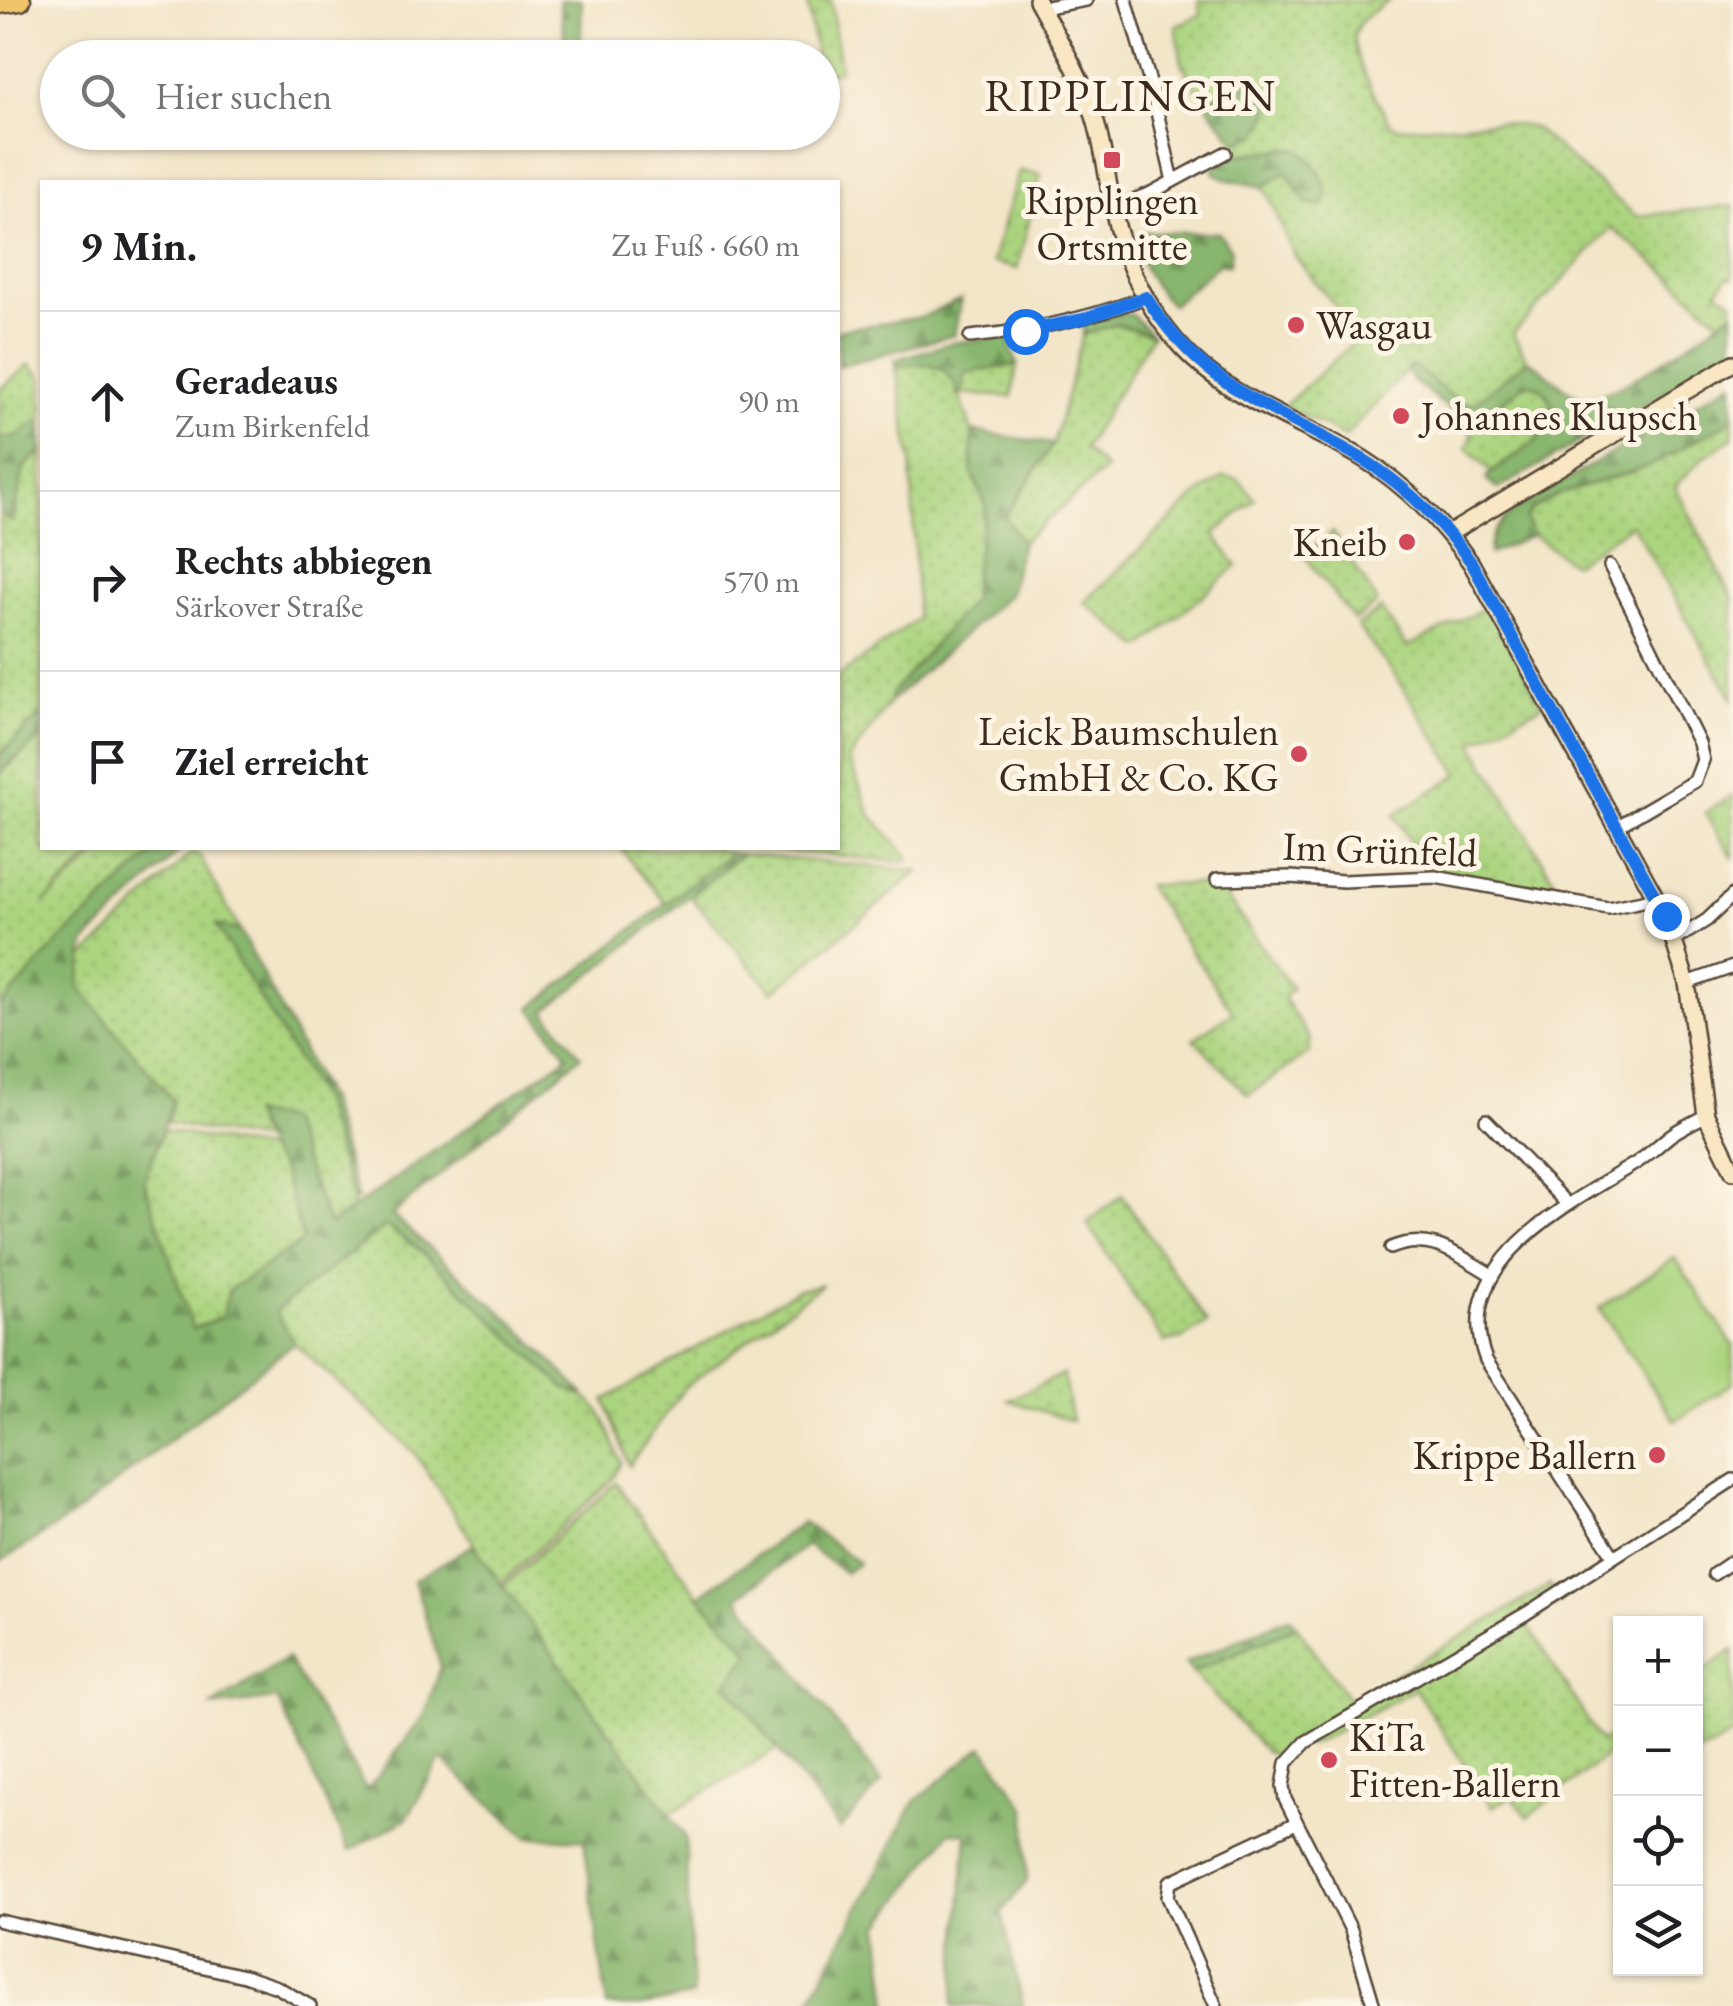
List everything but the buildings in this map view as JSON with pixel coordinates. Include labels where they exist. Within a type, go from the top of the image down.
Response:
[{"type":"highway","points":[[0,3],[20,0]]},
{"type":"main road","points":[[1039,4],[1094,115],[1122,243],[1146,297],[1178,344],[1260,405],[1381,471],[1414,496],[1450,533],[1471,562],[1618,826],[1676,940],[1687,983],[1706,1115],[1733,1171]]},
{"type":"main road","points":[[1450,533],[1733,363]]},
{"type":"street","points":[[1039,4],[1086,0]]},
{"type":"street","points":[[1126,0],[1152,86],[1172,182]]},
{"type":"street","points":[[1113,208],[1225,153]]},
{"type":"street","points":[[970,337],[1083,319],[1146,297]]},
{"type":"street","points":[[1610,566],[1703,760],[1694,781],[1618,826]]},
{"type":"street","name":"Im Grünfeld","points":[[1217,879],[1290,876],[1343,881],[1436,876],[1595,907],[1624,906],[1657,898]]},
{"type":"street","points":[[1676,940],[1707,920],[1733,894]]},
{"type":"street","points":[[1687,983],[1733,967]]},
{"type":"street","points":[[1614,1557],[1486,1360],[1478,1319],[1492,1275],[1534,1229],[1706,1115]]},
{"type":"street","points":[[1486,1120],[1567,1204]]},
{"type":"street","points":[[1391,1248],[1412,1241],[1432,1242],[1492,1275]]},
{"type":"street","points":[[1374,2006],[1351,1930],[1285,1798],[1284,1772],[1294,1754],[1306,1742],[1527,1614],[1733,1480]]},
{"type":"street","points":[[1714,1574],[1733,1561]]},
{"type":"street","points":[[1216,2006],[1168,1896],[1170,1882],[1296,1823]]},
{"type":"street","points":[[0,1921],[210,1968],[277,1987],[310,2006]]},
{"type":"green space","points":[[559,0],[582,0],[581,40],[565,40]]},
{"type":"green space","points":[[807,0],[831,0],[836,40],[813,40]]},
{"type":"green space","points":[[1198,0],[1391,0],[1361,22],[1354,41],[1360,64],[1389,123],[1397,128],[1498,122],[1534,128],[1636,216],[1733,206],[1733,278],[1728,277],[1717,291],[1733,301],[1733,312],[1719,321],[1611,228],[1513,334],[1527,360],[1473,404],[1458,402],[1411,366],[1345,437],[1284,406],[1361,336],[1296,257],[1263,187],[1286,172],[1304,199],[1313,206],[1321,206],[1293,148],[1228,156],[1236,142],[1258,134],[1264,121],[1228,90],[1204,102],[1182,63],[1176,25],[1201,15]]},
{"type":"green space","points":[[1252,81],[1269,90],[1275,101],[1258,135],[1236,142],[1204,102]]},
{"type":"green space","points":[[1294,148],[1312,161],[1321,175],[1328,197],[1321,206],[1313,206],[1304,199],[1286,172],[1263,187],[1214,173],[1214,168],[1228,156]]},
{"type":"green space","points":[[1019,171],[1041,174],[1017,269],[992,262]]},
{"type":"green space","points":[[1141,232],[1219,233],[1231,250],[1229,265],[1219,264],[1172,305],[1153,284],[1140,260],[1133,242]]},
{"type":"green space","points":[[961,299],[954,335],[840,365],[840,330],[923,317]]},
{"type":"green space","points":[[1733,312],[1733,349],[1498,489],[1487,481],[1487,476],[1532,444],[1549,424],[1552,412],[1546,393],[1525,383],[1469,429],[1411,379],[1408,371],[1411,366],[1417,368],[1458,402],[1473,404],[1527,360],[1571,393],[1592,397],[1633,379]]},
{"type":"green space","points":[[1114,314],[1131,314],[1152,335],[1116,324],[1083,335],[1083,323]]},
{"type":"green space","points":[[1116,324],[1152,335],[1084,449],[1106,469],[1022,542],[1005,517],[1053,444],[1083,335]]},
{"type":"green space","points":[[1008,336],[1017,365],[965,373],[962,394],[958,394],[949,375],[934,366],[896,367],[895,360],[951,343]]},
{"type":"green space","points":[[920,362],[944,370],[955,382],[972,431],[972,473],[986,505],[973,600],[892,693],[890,702],[849,759],[870,813],[910,859],[903,862],[772,850],[840,850],[840,676],[917,619],[911,460],[896,367]]},
{"type":"green space","points":[[30,364],[40,375],[40,420],[15,437],[0,438],[0,389]]},
{"type":"green space","points":[[1017,365],[1012,397],[962,394],[964,373]]},
{"type":"green space","points":[[1733,382],[1733,419],[1650,466],[1557,495],[1530,510],[1526,520],[1533,535],[1489,554],[1495,530],[1513,511]]},
{"type":"green space","points":[[1525,383],[1540,388],[1548,397],[1552,412],[1549,423],[1533,442],[1492,472],[1467,448],[1472,437],[1469,429]]},
{"type":"green space","points":[[1733,419],[1733,438],[1704,457],[1675,486],[1733,599],[1733,699],[1632,524],[1573,564],[1533,535],[1526,519],[1530,510],[1557,495],[1650,466]]},
{"type":"green space","points":[[40,420],[40,453],[24,467],[13,522],[0,515],[0,438],[15,437]]},
{"type":"green space","points":[[972,431],[1053,444],[1005,517],[1022,542],[1009,594],[890,702],[892,693],[973,599],[986,505],[972,473]]},
{"type":"green space","points":[[40,453],[40,715],[0,755],[0,515],[13,521],[24,467]]},
{"type":"green space","points":[[1223,477],[1238,479],[1255,499],[1214,534],[1237,566],[1141,648],[1084,602],[1196,496]]},
{"type":"green space","points":[[1333,532],[1378,603],[1354,621],[1304,555]]},
{"type":"green space","points":[[1489,606],[1542,705],[1473,743],[1563,895],[1465,873],[1427,869],[1394,815],[1459,774],[1394,674],[1357,626],[1381,609],[1407,647]]},
{"type":"green space","points":[[40,715],[40,739],[0,773],[0,755]]},
{"type":"green space","points":[[40,739],[40,850],[98,850],[44,903],[104,850],[157,850],[54,947],[0,1007],[0,773]]},
{"type":"green space","points":[[1733,795],[1733,858],[1705,813]]},
{"type":"green space","points":[[157,850],[181,850],[85,943],[79,987],[173,1101],[144,1181],[193,1329],[222,1317],[229,1290],[303,1241],[282,1170],[267,1150],[252,1114],[288,1120],[329,1225],[568,1056],[531,1008],[731,853],[742,854],[545,1011],[581,1056],[392,1215],[516,1325],[585,1395],[564,1388],[420,1250],[386,1226],[275,1311],[294,1343],[74,1515],[0,1562],[0,1007],[54,947]]},
{"type":"green space","points":[[622,850],[732,853],[666,904]]},
{"type":"green space","points":[[191,853],[199,855],[240,931],[217,926],[320,1098],[353,1199],[353,1208],[329,1226],[252,1115],[263,1141],[167,1123],[173,1101],[79,988],[83,958]]},
{"type":"green space","points":[[742,854],[919,871],[773,992],[690,896]]},
{"type":"green space","points":[[1217,884],[1292,989],[1283,997],[1310,1039],[1310,1052],[1248,1095],[1194,1039],[1233,1012],[1146,885]]},
{"type":"green space","points":[[216,925],[240,931],[327,1098],[358,1199],[353,1199],[320,1098]]},
{"type":"green space","points":[[163,1130],[267,1150],[282,1170],[304,1241],[229,1290],[222,1317],[192,1329],[144,1181]]},
{"type":"green space","points":[[1122,1195],[1207,1323],[1182,1339],[1164,1342],[1087,1223]]},
{"type":"green space","points":[[386,1226],[420,1250],[564,1388],[596,1407],[621,1462],[613,1479],[500,1584],[414,1452],[294,1343],[274,1312]]},
{"type":"green space","points":[[1675,1258],[1733,1345],[1733,1383],[1675,1421],[1599,1308]]},
{"type":"green space","points":[[823,1284],[685,1387],[629,1466],[605,1400],[797,1290]]},
{"type":"green space","points":[[1063,1374],[1072,1421],[1008,1400]]},
{"type":"green space","points":[[616,1483],[699,1596],[750,1652],[729,1681],[777,1749],[669,1814],[502,1587]]},
{"type":"green space","points":[[803,1522],[859,1563],[845,1573],[807,1545],[738,1597],[882,1782],[840,1829],[727,1684],[750,1652],[699,1596]]},
{"type":"green space","points":[[473,1545],[685,1836],[693,1996],[641,2006],[607,2006],[584,1840],[527,1837],[441,1759],[407,1818],[349,1851],[277,1699],[210,1707],[287,1658],[367,1790],[424,1716],[441,1667],[414,1580]]},
{"type":"green space","points":[[1550,1585],[1560,1601],[1526,1622],[1601,1742],[1613,1734],[1613,1750],[1528,1817],[1512,1796],[1492,1807],[1415,1689],[1310,1745],[1293,1743],[1280,1759],[1264,1750],[1192,1672],[1297,1626],[1350,1701]]},
{"type":"green space","points":[[1290,1617],[1297,1626],[1192,1672],[1185,1663]]},
{"type":"green space","points":[[1733,1650],[1733,1735],[1703,1751],[1703,1706],[1703,1671]]},
{"type":"green space","points":[[983,1746],[1026,1808],[1027,1881],[1002,1912],[1023,2006],[953,2006],[967,1833],[950,1832],[880,1926],[889,2006],[813,2006],[809,2003],[915,1801]]},
{"type":"place","name":"Ripplingen Ortsmitte","points":[[1112,160]]},
{"type":"place","name":"Wasgau","points":[[1296,325]]},
{"type":"place","name":"Johannes Klupsch","points":[[1401,416]]},
{"type":"place","name":"Kneib","points":[[1407,542]]},
{"type":"place","name":"Leick Baumschulen GmbH & Co. KG","points":[[1299,754]]},
{"type":"place","name":"Krippe Ballern","points":[[1657,1455]]},
{"type":"place","name":"KiTa Fitten-Ballern","points":[[1329,1760]]},
{"type":"district","name":"RIPPLINGEN","points":[[1131,95]]},
{"type":"route","points":[[1025,331],[1083,319],[1146,297],[1178,344],[1215,376],[1260,405],[1359,456],[1414,496],[1450,533],[1471,562],[1666,916]]}]
